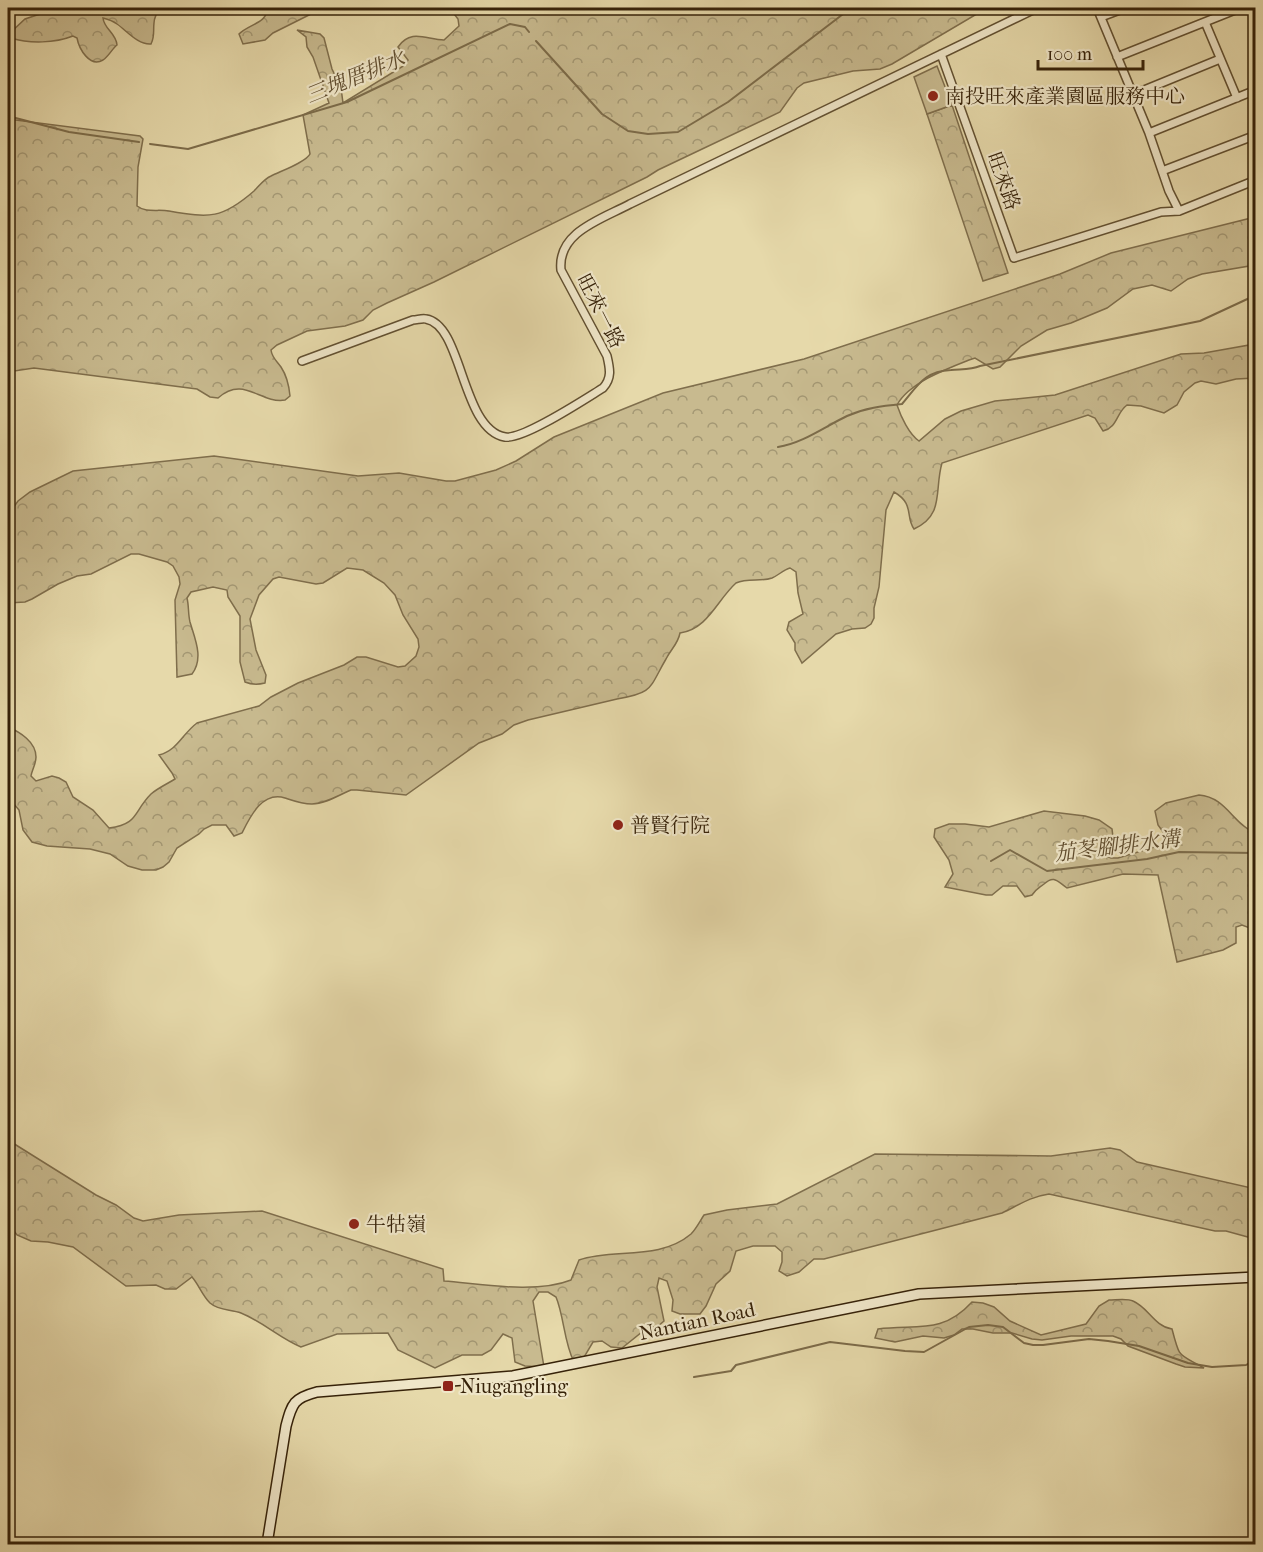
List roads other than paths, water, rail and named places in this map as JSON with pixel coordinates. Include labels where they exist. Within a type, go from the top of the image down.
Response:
[{"type":"main road","name":"Nantian Road","points":[[267,1545],[286,1426],[290,1409],[300,1396],[317,1392],[513,1376],[919,1294],[1256,1277]]},
{"type":"street","points":[[940,54],[1037,8]]},
{"type":"street","points":[[1097,8],[1179,211],[1256,180]]},
{"type":"street","points":[[1101,17],[1125,8]]},
{"type":"street","points":[[1117,57],[1240,8]]},
{"type":"street","points":[[1205,22],[1237,98]]},
{"type":"street","name":"旺來路","points":[[940,54],[1014,258],[1161,212],[1179,211]]},
{"type":"street","name":"旺來一路","points":[[302,361],[413,320],[427,319],[444,330],[480,419],[505,437],[526,432],[603,388],[609,382],[610,371],[607,356],[561,270],[562,250],[573,235],[630,204],[940,54]]},
{"type":"street","points":[[1132,94],[1220,58]]},
{"type":"street","points":[[1149,133],[1256,90]]},
{"type":"street","points":[[1162,171],[1256,135]]},
{"type":"waterway","name":"三塊厝排水","points":[[536,41],[602,114],[628,131],[648,134],[678,132],[728,102],[851,8]]},
{"type":"waterway","name":"三塊厝排水","points":[[150,144],[188,149],[347,102],[510,24],[525,27],[529,32]]},
{"type":"waterway","name":"三塊厝排水","points":[[8,116],[69,132],[139,142]]},
{"type":"waterway","points":[[778,447],[805,438],[854,413],[902,404],[923,380],[935,373],[973,368],[1200,321],[1256,295]]},
{"type":"waterway","name":"茄苳腳排水溝","points":[[991,861],[1010,850],[1047,871],[1147,859],[1179,852],[1256,853]]},
{"type":"waterway","points":[[694,1377],[731,1371],[736,1365],[830,1342],[924,1352],[969,1327],[988,1325],[1003,1327],[1024,1343],[1033,1345],[1089,1339],[1108,1341],[1139,1346],[1188,1363],[1212,1367],[1246,1365],[1256,1359]]},
{"type":"place","name":"南投旺來產業園區服務中心","points":[[933,96]]},
{"type":"place","name":"普賢行院","points":[[618,825]]},
{"type":"place","name":"牛牯嶺","points":[[354,1224]]},
{"type":"place","name":"Niugangling","points":[[448,1386]]}]
